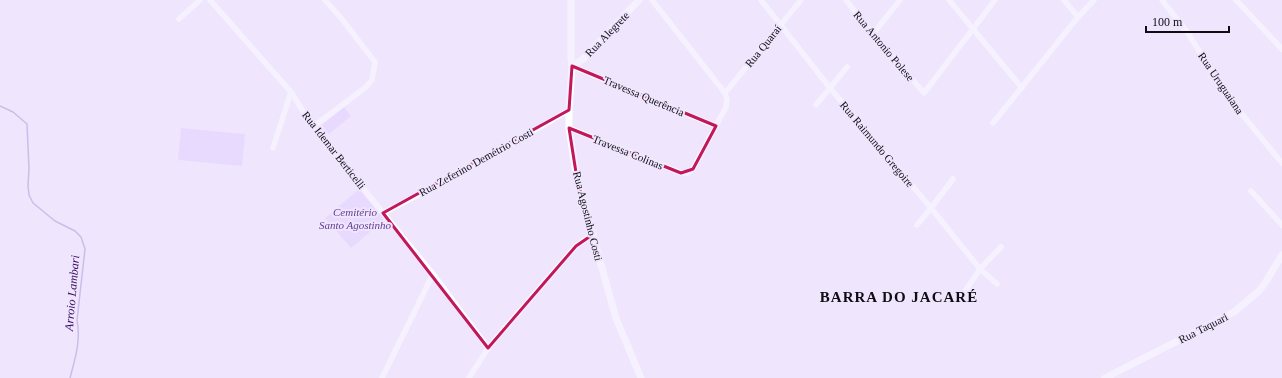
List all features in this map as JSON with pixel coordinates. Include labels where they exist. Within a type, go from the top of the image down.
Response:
[{"type":"street","points":[[179,19],[200,0]]},
{"type":"street","points":[[210,0],[291,92]]},
{"type":"street","points":[[313,127],[366,87],[372,80],[375,62],[326,0]]},
{"type":"street","name":"Rua Agostinho Costi","points":[[571,0],[572,66],[569,110],[577,180],[616,318],[641,378]]},
{"type":"street","name":"Rua Alegrete","points":[[572,66],[582,59],[639,0]]},
{"type":"street","points":[[652,0],[725,92],[727,100],[726,107],[716,126]]},
{"type":"street","name":"Rua Raimundo Gregoire","points":[[760,0],[781,24],[830,88],[980,269],[997,284]]},
{"type":"street","name":"Rua Quaraí","points":[[725,92],[801,0]]},
{"type":"street","name":"Rua Antonio Polese","points":[[846,0],[924,93],[972,28]]},
{"type":"street","points":[[873,34],[900,0]]},
{"type":"street","points":[[949,0],[1022,88]]},
{"type":"street","points":[[972,28],[995,0]]},
{"type":"street","points":[[1064,0],[1078,17]]},
{"type":"street","points":[[993,123],[1078,17],[1094,0]]},
{"type":"street","name":"Rua Uruguaiana","points":[[1162,0],[1187,32],[1232,102],[1282,163]]},
{"type":"street","points":[[1236,0],[1282,49]]},
{"type":"street","name":"Travessa Querência","points":[[572,66],[716,126]]},
{"type":"street","points":[[816,105],[847,67]]},
{"type":"street","name":"Rua Idemar Berticelli","points":[[291,92],[313,127],[433,274],[488,348]]},
{"type":"street","name":"Rua Idemar Berticelli","points":[[273,148],[291,92]]},
{"type":"street","name":"Rua Zeferino Demétrio Costi","points":[[383,214],[466,170],[569,110]]},
{"type":"street","name":"Travessa Colinas","points":[[570,128],[681,173],[687,173],[692,169],[716,126]]},
{"type":"street","points":[[917,225],[953,179]]},
{"type":"street","points":[[1251,191],[1282,225]]},
{"type":"street","points":[[469,378],[488,348],[576,246],[592,235]]},
{"type":"street","points":[[959,300],[980,269],[1001,247]]},
{"type":"street","name":"Rua Taquari","points":[[1105,378],[1234,312],[1259,291],[1282,256]]},
{"type":"street","points":[[382,378],[433,274]]},
{"type":"highlighted area","points":[[572,66],[716,126],[693,169],[681,173],[569,128],[577,179],[592,235],[576,246],[488,348],[383,213],[569,110]]},
{"type":"green space","points":[[344,107],[351,116],[329,134],[322,125]]},
{"type":"green space","points":[[181,128],[245,134],[242,166],[178,160]]},
{"type":"green space","name":"Cemitério Santo Agostinho","points":[[359,189],[384,220],[351,248],[325,218]]},
{"type":"waterway","name":"Arroio Lambari","points":[[0,106],[13,112],[27,124],[29,168],[28,186],[29,195],[33,203],[55,221],[75,231],[81,237],[85,249],[77,320],[78,343],[70,378]]},
{"type":"district","name":"BARRA DO JACARÉ","points":[[899,297]]}]
